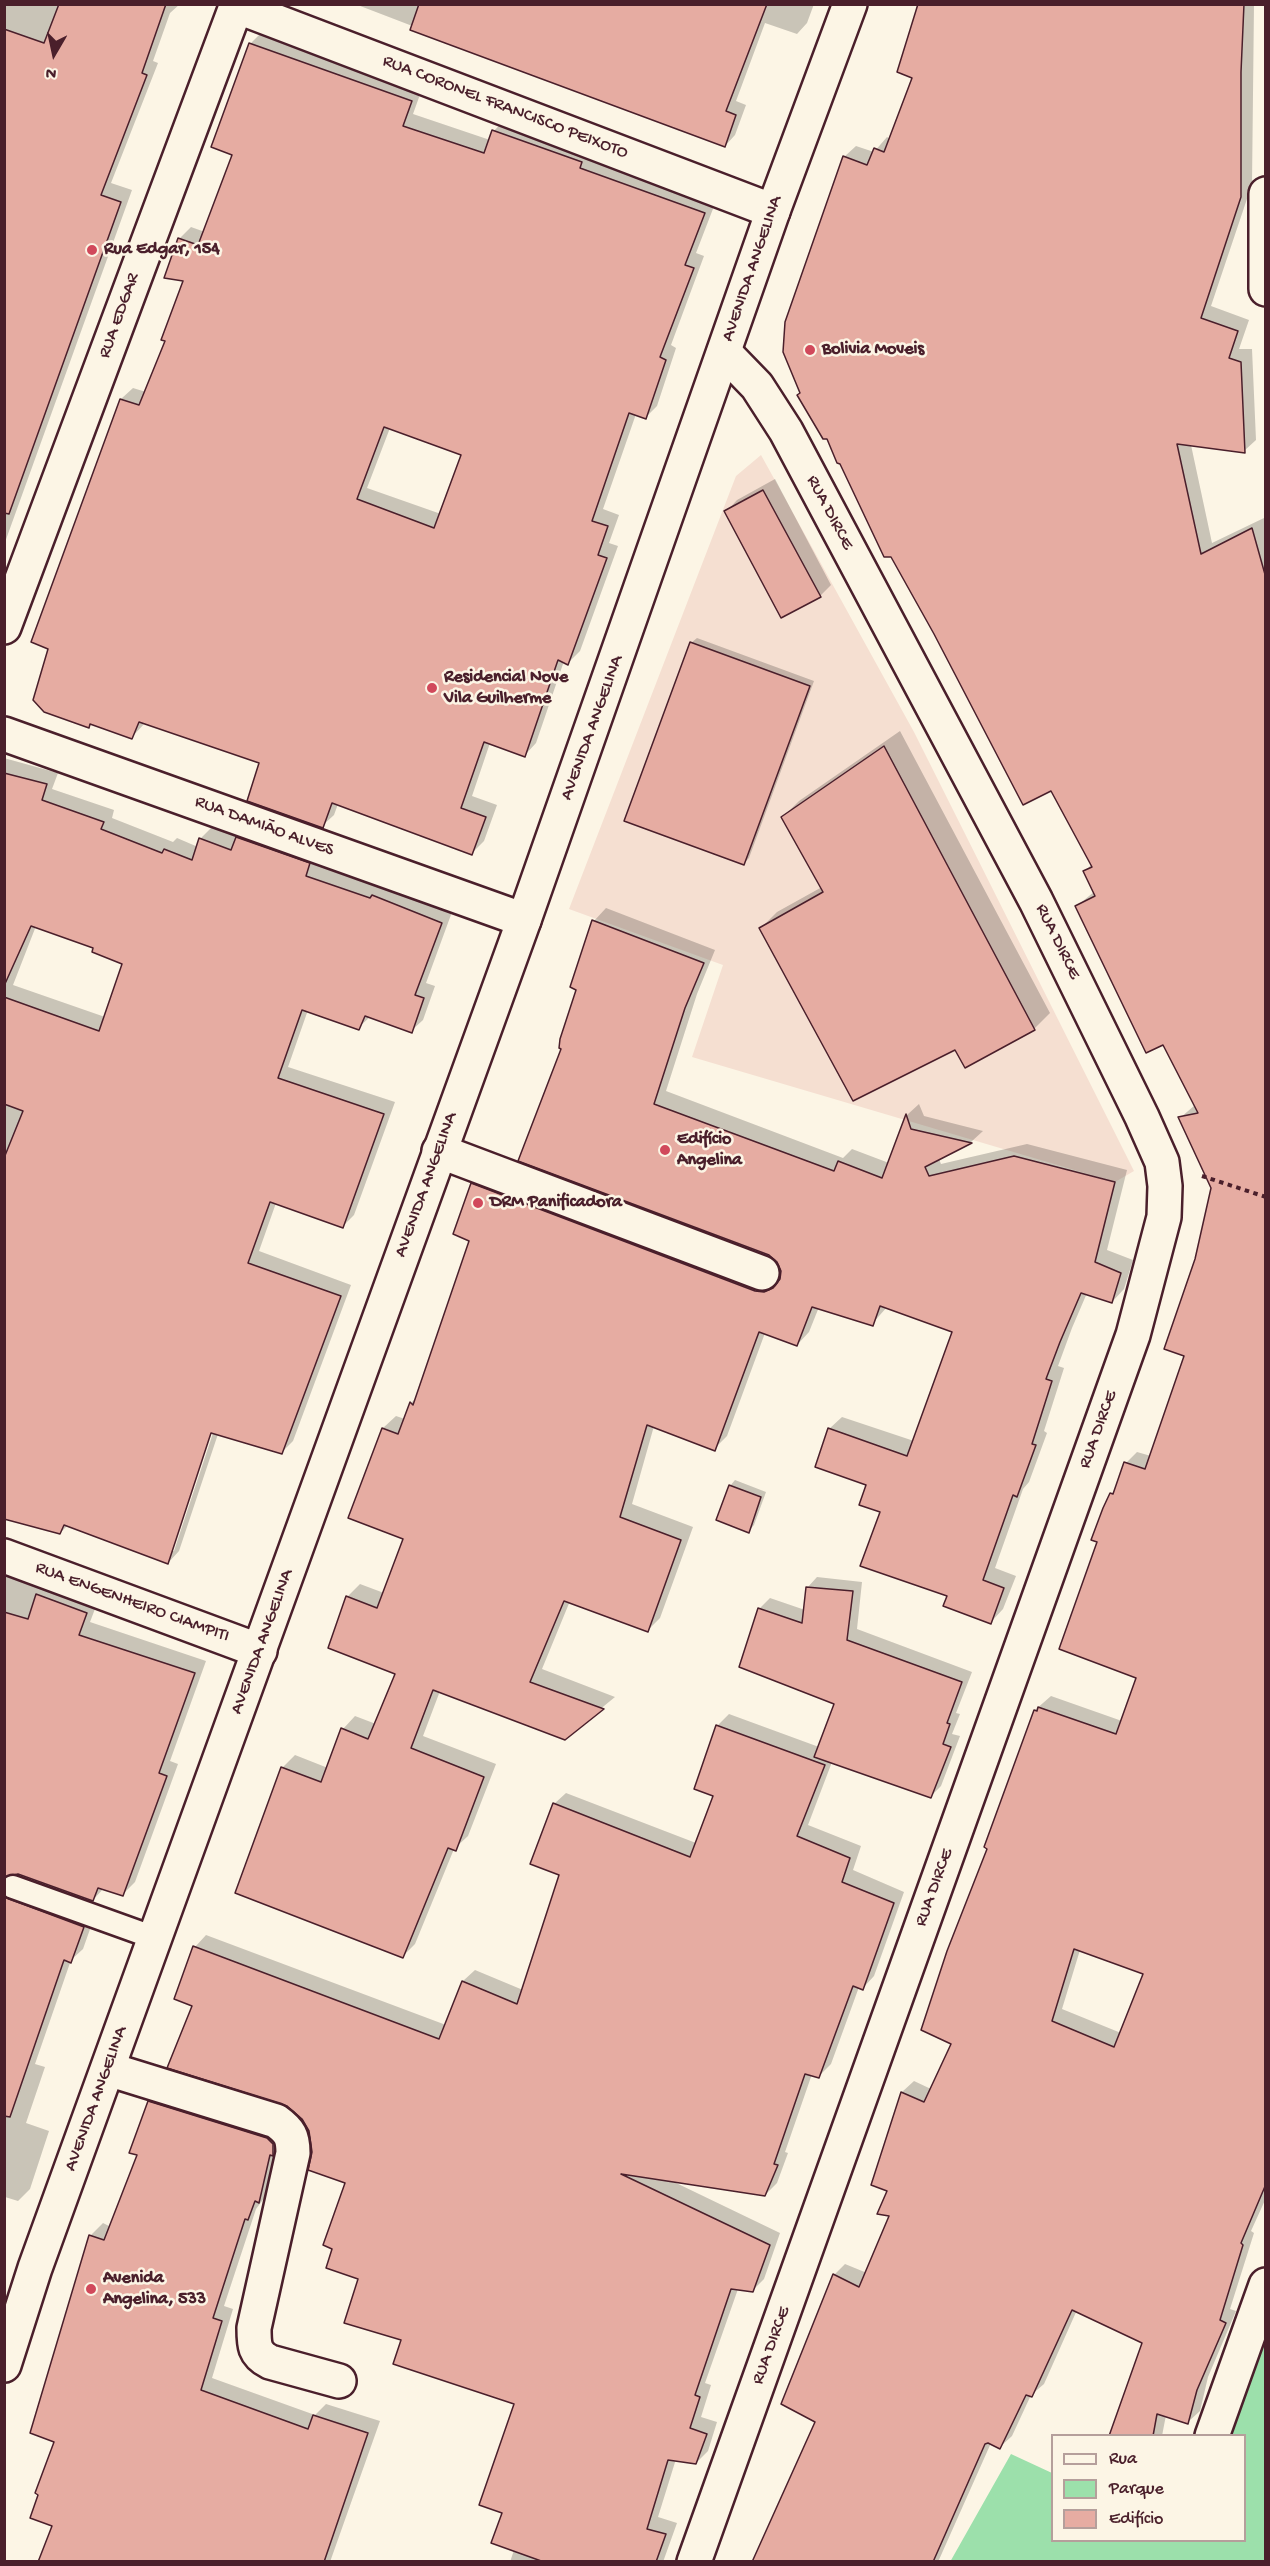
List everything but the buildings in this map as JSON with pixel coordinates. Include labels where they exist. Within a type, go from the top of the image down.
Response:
[{"type":"street","name":"AVENIDA ANGELINA","points":[[4,2365],[12,2313],[108,2068],[260,1651],[525,920],[773,211],[850,4]]},
{"type":"street","name":"RUA CORONEL FRANCISCO PEIXOTO","points":[[236,5],[773,211]]},
{"type":"street","name":"RUA EDGAR","points":[[4,627],[236,5]]},
{"type":"street","points":[[1266,194],[1266,289]]},
{"type":"street","name":"RUA DIRCE","points":[[694,2562],[1133,1335],[1164,1217],[1165,1186],[1162,1162],[1137,1106],[1036,901],[786,431],[757,386],[724,352]]},
{"type":"street","name":"RUA DAMIÃO ALVES","points":[[4,734],[525,920]]},
{"type":"street","points":[[440,1151],[762,1273]]},
{"type":"street","name":"RUA ENGENHEIRO CIAMPITI","points":[[4,1556],[260,1651]]},
{"type":"street","points":[[108,2068],[276,2121],[288,2130],[293,2140],[293,2153],[254,2328],[254,2346],[260,2357],[270,2362],[339,2381]]},
{"type":"street","points":[[1213,2434],[1266,2285]]},
{"type":"lane","points":[[13,1887],[155,1938]]},
{"type":"path","points":[[1162,1162],[1266,1197]]},
{"type":"shaded area","points":[[761,455],[914,732],[1134,1171],[1115,1182],[692,1057],[723,965],[569,909],[736,476]]},
{"type":"green space","points":[[1265,2331],[1265,2561],[950,2562],[1011,2454],[1051,2473],[1051,2542],[1246,2542],[1246,2434],[1230,2434]]},
{"type":"place","name":"Rua Edgar, 154","points":[[92,250]]},
{"type":"place","name":"Bolivia Moveis","points":[[810,350]]},
{"type":"place","name":"Residencial Nove Vila Guilherme","points":[[432,688]]},
{"type":"place","name":"Edifício Angelina","points":[[665,1150]]},
{"type":"place","name":"DRM Panificadora","points":[[478,1203]]},
{"type":"place","name":"Avenida Angelina, 533","points":[[91,2289]]}]
